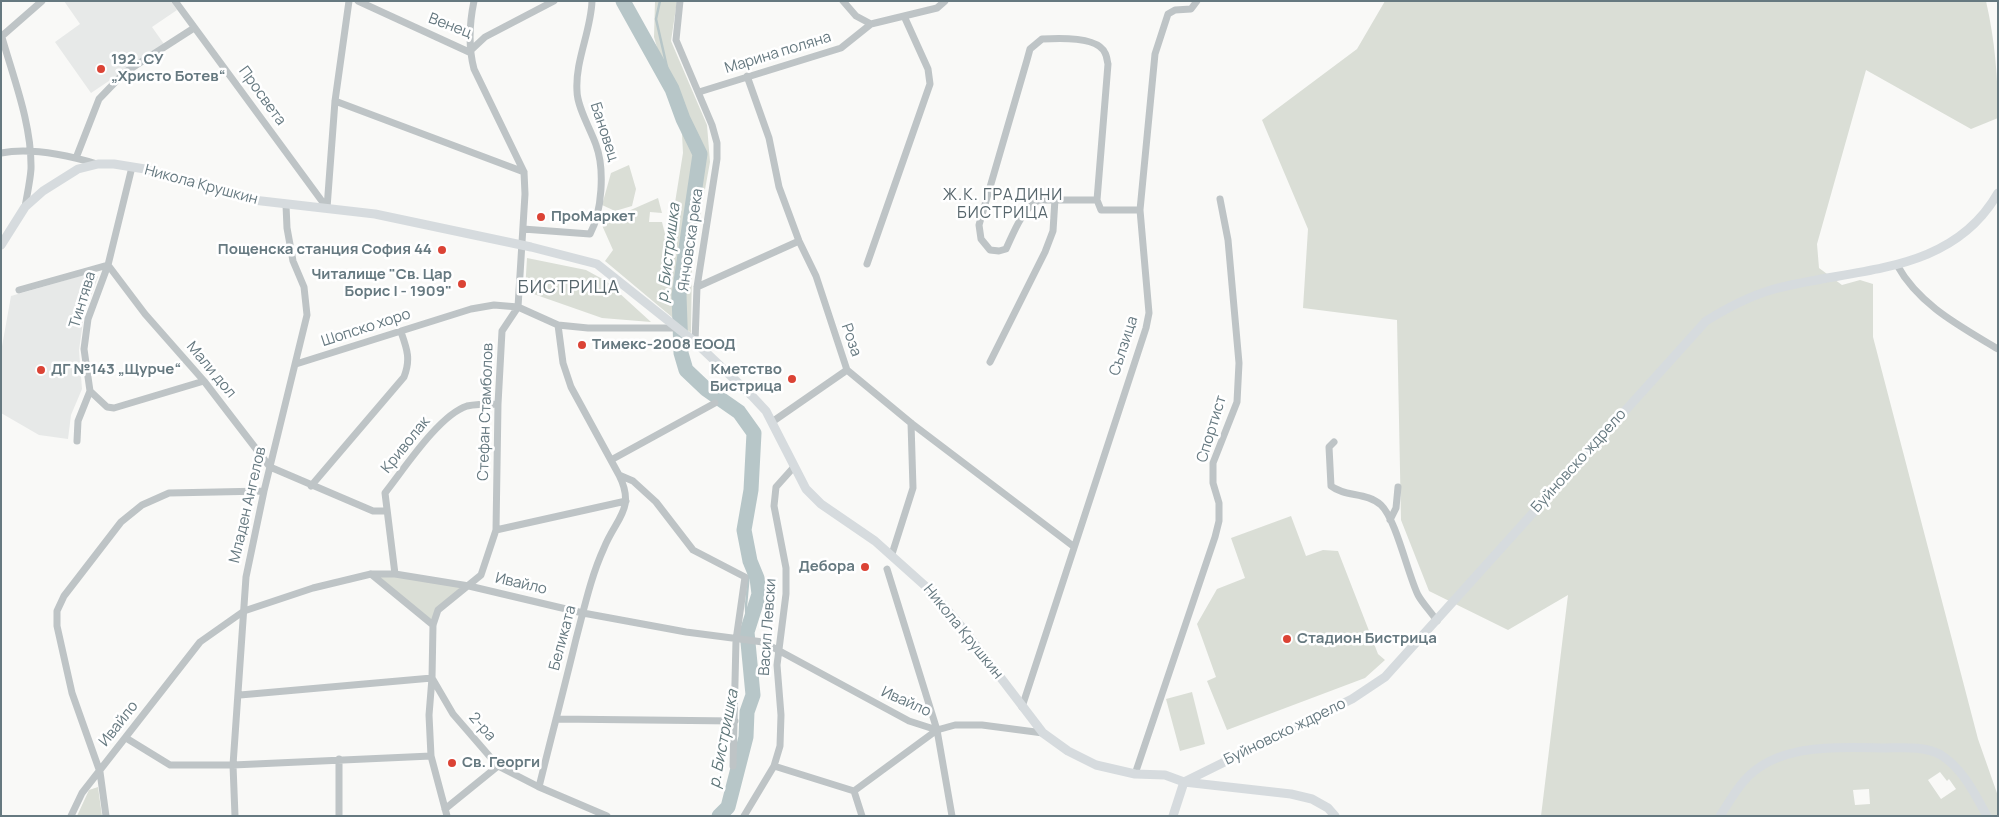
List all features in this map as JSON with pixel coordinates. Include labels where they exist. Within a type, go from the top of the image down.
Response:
[{"type":"street","points":[[25,207],[31,170],[30,152],[25,122],[2,35],[42,1]]},
{"type":"street","name":"Просвета","points":[[175,1],[327,208]]},
{"type":"street","points":[[327,208],[335,101],[349,1]]},
{"type":"street","name":"Венец","points":[[358,1],[469,52],[485,37],[554,1]]},
{"type":"street","name":"Стефан Стамболов","points":[[446,812],[431,756],[429,714],[433,625],[438,610],[481,575],[496,530],[498,404],[502,331],[518,306],[523,229],[524,172],[474,69],[469,52],[469,28],[474,1]]},
{"type":"street","name":"Бановец","points":[[523,229],[590,234],[595,224],[602,170],[597,146],[576,92],[592,1]]},
{"type":"street","name":"Янчовска река","points":[[680,1],[676,40],[699,92],[714,134],[718,159],[697,287],[693,341]]},
{"type":"street","points":[[843,1],[856,16],[871,24]]},
{"type":"street","name":"Марина поляна","points":[[699,92],[841,48],[871,24],[938,8],[945,1]]},
{"type":"street","name":"Сълзица","points":[[1022,707],[1149,313],[1140,210],[1155,54],[1168,14],[1175,10],[1191,10],[1197,1]]},
{"type":"street","points":[[867,264],[930,84],[928,69],[904,16]]},
{"type":"street","points":[[76,158],[99,99],[124,73],[194,28]]},
{"type":"street","points":[[1097,200],[1039,200],[1031,204],[1006,249],[999,251],[990,250],[981,239],[978,225],[1030,49],[1042,39],[1064,38],[1094,42],[1105,51],[1108,64],[1097,200],[1102,210],[1140,210]]},
{"type":"street","name":"Роза","points":[[747,76],[769,138],[779,187],[799,241],[816,276],[847,370],[911,422],[1073,546]]},
{"type":"street","points":[[335,101],[524,172]]},
{"type":"street","points":[[1,153],[30,152],[76,158],[98,164]]},
{"type":"street","name":"Никола Крушкин","points":[[1,245],[25,207],[62,178],[78,169],[98,164],[132,167],[234,196],[286,205],[375,214],[522,245],[597,264],[693,341],[752,396],[766,411],[793,468],[806,489],[820,504],[892,554],[932,592],[966,631],[1043,733],[1068,751],[1096,765],[1135,774],[1165,775],[1184,782],[1291,794],[1312,799],[1328,808],[1335,816]]},
{"type":"street","name":"Тинтява","points":[[77,441],[78,421],[90,391],[84,349],[88,319],[108,265],[132,167]]},
{"type":"street","name":"Буйновско ждрело","points":[[1184,782],[1352,699],[1385,676],[1706,321],[1736,302],[1772,290],[1897,264],[1935,253],[1963,235],[1988,211],[1998,193]]},
{"type":"street","name":"Спортист","points":[[1135,774],[1215,536],[1219,521],[1219,502],[1213,483],[1213,463],[1237,402],[1238,353],[1228,240],[1220,199]]},
{"type":"street","points":[[990,362],[1045,252],[1052,231],[1055,200]]},
{"type":"street","name":"Младен Ангелов","points":[[235,816],[233,765],[240,694],[246,577],[264,491],[307,315],[304,287],[293,261],[287,228],[286,205]]},
{"type":"street","points":[[697,287],[799,241]]},
{"type":"street","points":[[1897,264],[1906,282],[1944,317],[1998,348]]},
{"type":"street","points":[[19,290],[108,265]]},
{"type":"street","name":"Мали дол","points":[[108,265],[145,314],[204,381],[270,467],[373,511],[388,511]]},
{"type":"street","name":"Шопско хоро","points":[[296,364],[471,309],[494,306],[518,306],[558,325],[588,328],[677,328]]},
{"type":"street","points":[[496,530],[626,502],[626,490],[619,475],[571,387],[563,363],[558,325]]},
{"type":"street","points":[[311,486],[404,376],[409,364],[409,357],[401,332]]},
{"type":"street","points":[[772,422],[847,370]]},
{"type":"street","points":[[90,391],[107,407],[114,408],[204,381]]},
{"type":"street","points":[[611,460],[715,402]]},
{"type":"street","name":"Криволак","points":[[395,574],[385,493],[441,422],[456,411],[468,406],[498,404]]},
{"type":"street","points":[[892,554],[912,488],[911,422]]},
{"type":"street","points":[[1334,442],[1329,447],[1331,486],[1371,498],[1381,505],[1390,520],[1419,596],[1437,620]]},
{"type":"street","name":"Васил Левски","points":[[744,816],[774,766],[780,746],[782,715],[777,665],[786,594],[786,568],[774,506],[776,487],[793,468]]},
{"type":"street","name":"Васил Левски","points":[[619,475],[632,481],[656,502],[693,550],[745,577],[736,640],[733,766]]},
{"type":"street","points":[[1390,520],[1396,508],[1398,487]]},
{"type":"street","points":[[106,816],[100,772],[72,693],[56,626],[57,611],[64,596],[122,522],[142,505],[169,493],[264,491]]},
{"type":"street","name":"Беликата","points":[[539,788],[583,613],[604,548],[623,514],[626,502]]},
{"type":"street","points":[[886,569],[937,730],[952,816]]},
{"type":"street","points":[[371,574],[433,625]]},
{"type":"street","name":"Ивайло","points":[[72,816],[82,793],[200,642],[244,611],[313,588],[371,574],[395,574],[469,586],[583,613],[736,640],[763,642],[910,721],[937,730],[955,725],[982,725],[1043,733]]},
{"type":"street","points":[[240,694],[432,678]]},
{"type":"street","name":"2-ра","points":[[432,678],[453,714],[498,766],[539,788],[607,816]]},
{"type":"street","points":[[556,719],[735,721]]},
{"type":"street","points":[[854,792],[937,730]]},
{"type":"street","points":[[126,738],[170,765],[233,765],[431,756]]},
{"type":"street","points":[[1720,816],[1744,780],[1763,766],[1797,751],[1823,747],[1914,748],[1940,754],[1962,774],[1987,816]]},
{"type":"street","points":[[339,759],[339,816]]},
{"type":"street","points":[[446,812],[498,766]]},
{"type":"street","points":[[774,766],[854,792]]},
{"type":"street","points":[[1173,816],[1184,782]]},
{"type":"street","points":[[854,792],[862,816]]},
{"type":"shaded area","name":"192. СУ „Христо Ботев“","points":[[64,1],[171,1],[177,10],[152,27],[164,44],[91,93],[55,42],[80,24]]},
{"type":"shaded area","points":[[655,1],[677,1],[671,41],[707,125],[710,162],[692,261],[691,333],[605,261],[613,250],[601,223],[658,198],[662,213],[650,212],[649,222],[662,222],[668,246],[683,153],[682,134],[654,37]]},
{"type":"shaded area","points":[[1385,1],[1986,1],[1995,59],[1998,118],[1971,129],[1866,70],[1817,244],[1819,268],[1842,285],[1860,280],[1873,284],[1873,337],[1978,739],[1998,796],[1998,816],[1541,816],[1568,595],[1508,630],[1429,591],[1401,520],[1397,320],[1303,308],[1308,229],[1262,120],[1357,49]],"holes":[[[1940,772],[1947,781],[1949,779],[1956,789],[1941,799],[1928,780]],[[1869,789],[1870,804],[1855,805],[1853,790]]]},
{"type":"shaded area","points":[[629,165],[636,189],[632,206],[615,211],[602,205],[611,173]]},
{"type":"shaded area","points":[[527,258],[586,270],[606,281],[651,322],[602,318],[525,291]]},
{"type":"shaded area","name":"ДГ №143 „Щурче“","points":[[94,272],[98,277],[84,315],[79,350],[82,389],[71,415],[68,439],[39,435],[1,413],[1,352],[11,296]]},
{"type":"shaded area","name":"Стадион Бистрица","points":[[1291,516],[1306,556],[1323,550],[1338,551],[1378,654],[1385,660],[1365,678],[1227,730],[1207,681],[1216,677],[1197,624],[1217,589],[1245,578],[1231,538]]},
{"type":"shaded area","points":[[371,574],[469,586],[438,610],[433,625]]},
{"type":"shaded area","points":[[1192,692],[1205,744],[1180,751],[1166,699]]},
{"type":"shaded area","points":[[98,787],[102,816],[77,816],[89,790]]},
{"type":"waterway","name":"р. Бистришка","points":[[623,1],[672,89],[683,119],[700,154],[679,295],[681,353],[686,370],[706,389],[739,412],[754,433],[751,490],[744,530],[750,561],[757,578],[759,594],[747,632],[753,695],[747,712],[746,737],[728,807],[719,816]]},
{"type":"waterway","points":[[660,1],[656,19],[672,89]]},
{"type":"waterway","points":[[747,632],[746,606],[750,561]]},
{"type":"place","name":"192. СУ „Христо Ботев“","points":[[101,69]]},
{"type":"place","name":"ПроМаркет","points":[[541,217]]},
{"type":"place","name":"Пощенска станция София 44","points":[[442,250]]},
{"type":"place","name":"Читалище \"Св. Цар Борис I - 1909\"","points":[[462,284]]},
{"type":"place","name":"Тимекс-2008 ЕООД","points":[[582,345]]},
{"type":"place","name":"ДГ №143 „Щурче“","points":[[41,370]]},
{"type":"place","name":"Кметство Бистрица","points":[[792,379]]},
{"type":"place","name":"Дебора","points":[[865,567]]},
{"type":"place","name":"Стадион Бистрица","points":[[1287,639]]},
{"type":"place","name":"Св. Георги","points":[[452,763]]},
{"type":"district","name":"Ж.К. ГРАДИНИ БИСТРИЦА","points":[[1003,205]]},
{"type":"district","name":"БИСТРИЦА","points":[[569,288]]}]
